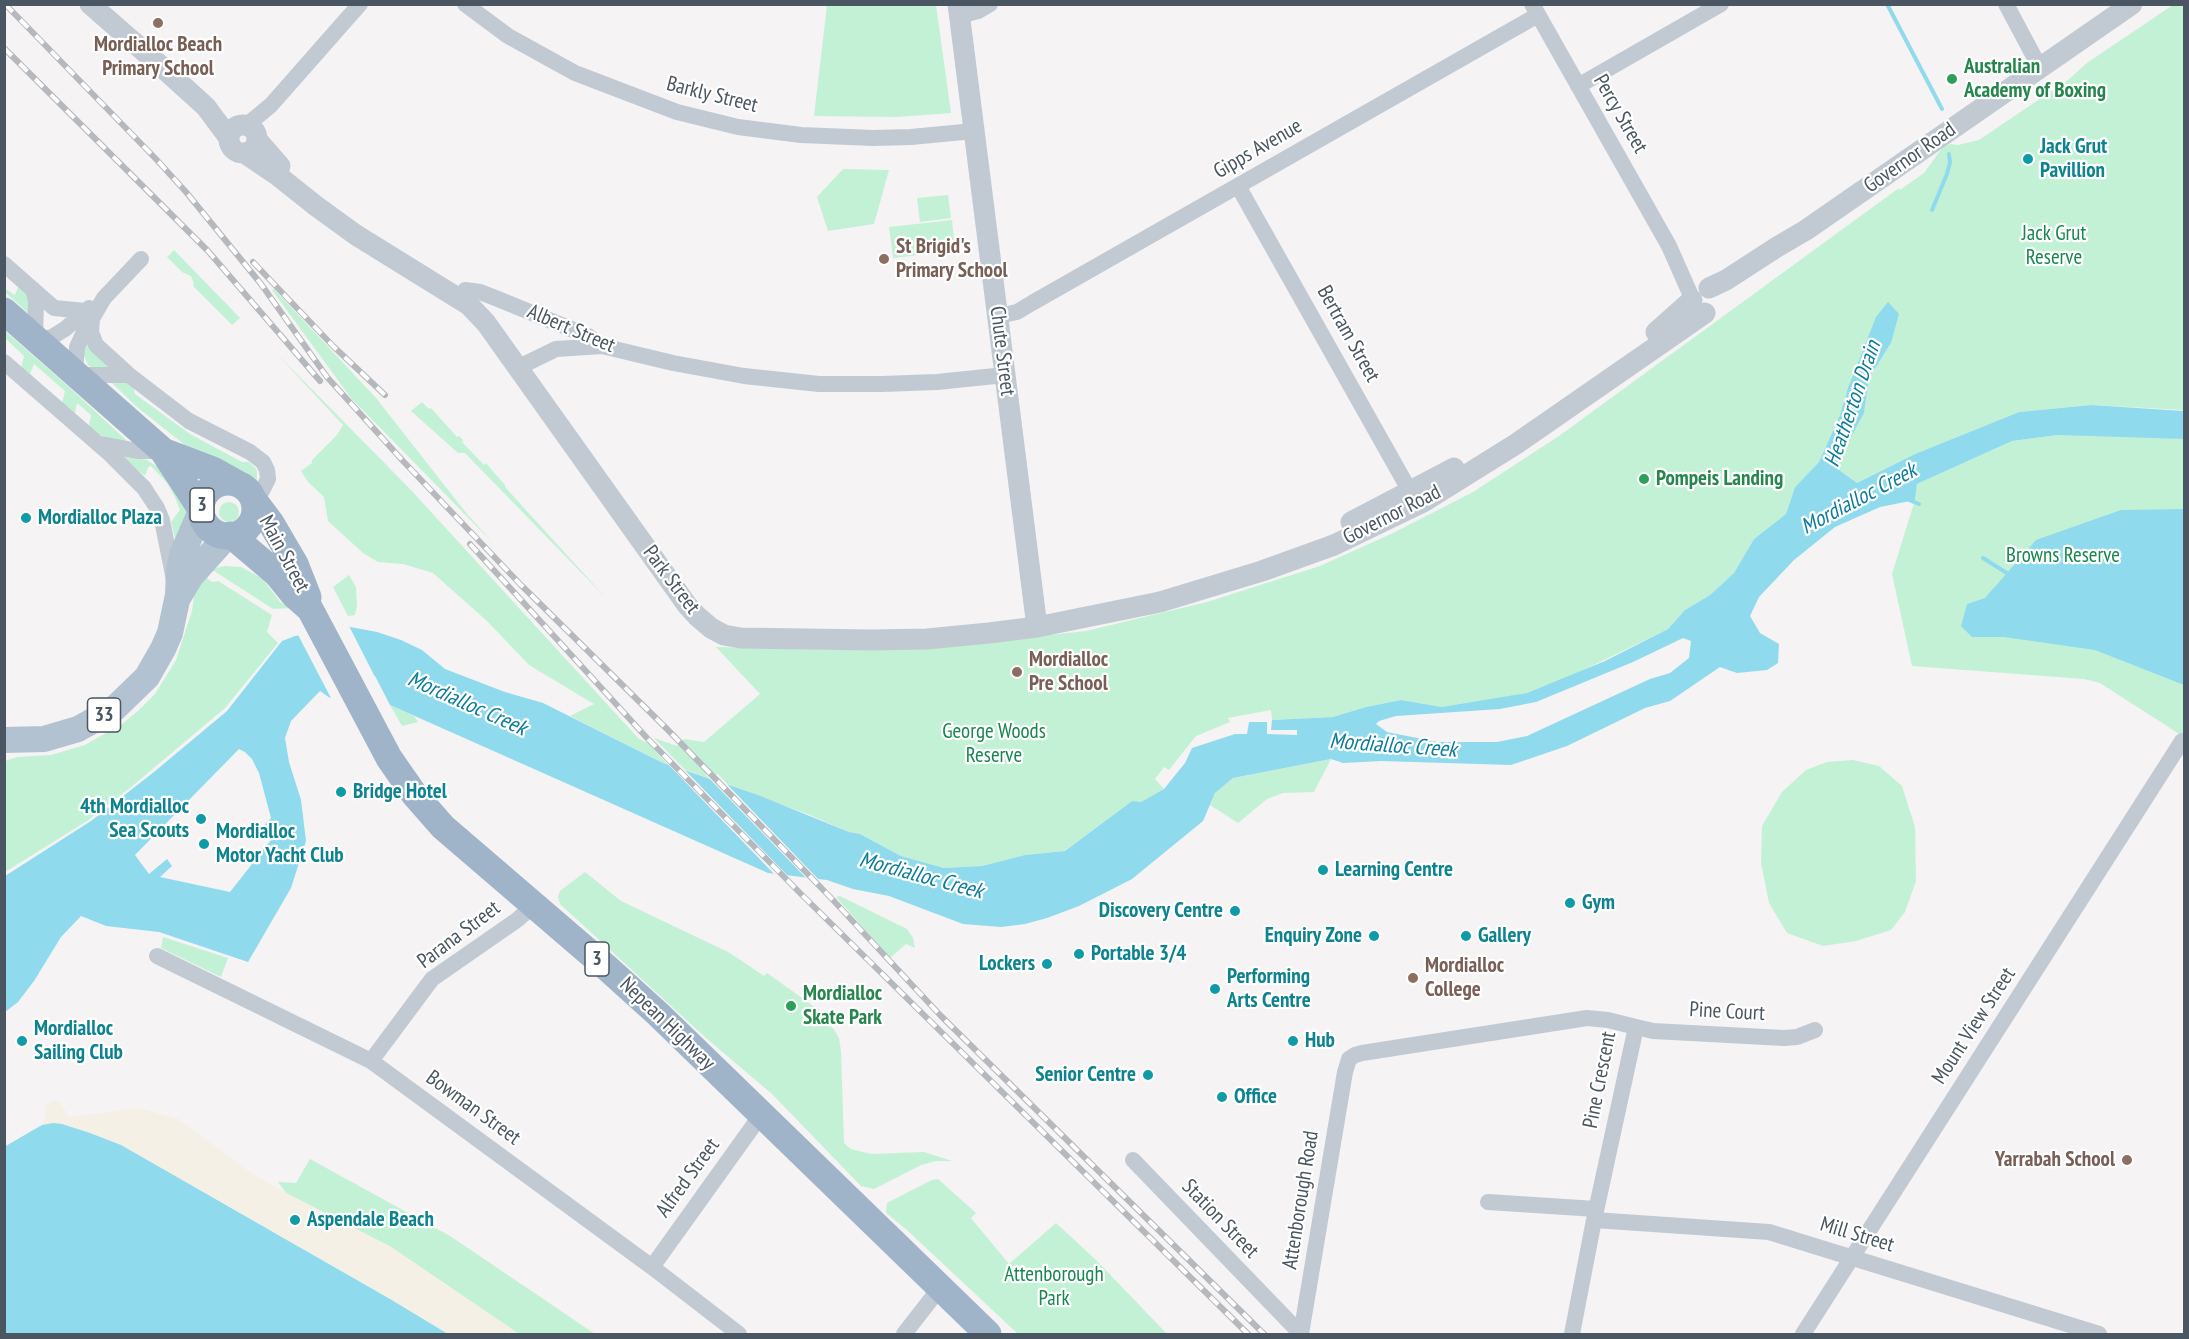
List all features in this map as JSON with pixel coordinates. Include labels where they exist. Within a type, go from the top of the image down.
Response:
[{"type":"highway","name":"Main Street","points":[[4,311],[163,451],[201,510]]},
{"type":"highway","name":"Main Street","points":[[163,451],[213,470],[248,493],[271,523],[295,564],[314,617]]},
{"type":"highway","name":"3","points":[[225,482],[248,493],[255,513],[250,525],[239,533],[229,535],[212,530],[204,520],[201,510],[204,496],[213,486],[225,482]]},
{"type":"highway","name":"Main Street","points":[[229,535],[277,574],[314,617]]},
{"type":"highway","name":"Nepean Highway","points":[[314,617],[390,758],[427,808],[456,840],[623,982],[988,1335]]},
{"type":"main road","name":"33","points":[[6,741],[44,739],[78,729],[97,720],[121,703],[147,677],[170,633],[178,597],[182,555],[201,510]]},
{"type":"main road","name":"33","points":[[178,597],[191,576],[229,535]]},
{"type":"street","name":"Albert Street","points":[[90,4],[206,107],[246,136],[288,174],[339,212],[462,293],[480,292],[588,336],[602,346],[683,365],[744,376],[802,382],[911,384],[1005,375]]},
{"type":"street","points":[[246,136],[360,4]]},
{"type":"street","name":"Barkly Street","points":[[465,4],[508,36],[612,89],[678,112],[738,127],[801,135],[892,138],[974,131]]},
{"type":"street","points":[[959,10],[978,11],[990,4]]},
{"type":"street","points":[[1578,86],[1721,4]]},
{"type":"street","points":[[2006,4],[2040,68]]},
{"type":"street","name":"Governor Road","points":[[1036,620],[1160,602],[1228,583],[1334,545],[1414,498],[1516,444],[1726,280],[1806,230],[2132,4]]},
{"type":"street","name":"Chute Street","points":[[959,10],[1036,620]]},
{"type":"street","name":"Percy Street","points":[[1535,10],[1669,246],[1703,298]]},
{"type":"street","name":"Gipps Avenue","points":[[998,316],[1017,312],[1238,186],[1535,10]]},
{"type":"street","name":"Bertram Street","points":[[1238,186],[1414,498]]},
{"type":"street","points":[[33,289],[36,301],[37,340],[65,330],[88,315],[141,259]]},
{"type":"street","points":[[4,264],[54,308],[88,315]]},
{"type":"street","name":"Park Street","points":[[462,293],[487,308],[687,605],[704,622],[724,635],[764,639],[904,639],[989,633],[1036,620]]},
{"type":"street","points":[[88,315],[78,343],[76,374],[129,375]]},
{"type":"street","name":"Main Street","points":[[88,315],[96,345],[129,375],[189,421],[249,452],[263,462],[268,479],[262,491],[248,493]]},
{"type":"street","points":[[523,364],[556,350],[602,346]]},
{"type":"street","points":[[4,362],[133,474],[144,488],[162,520],[169,563],[178,597]]},
{"type":"street","name":"Main Street","points":[[97,443],[138,451],[163,451]]},
{"type":"street","name":"Mount View Street","points":[[1803,1335],[2182,741]]},
{"type":"street","name":"Parana Street","points":[[371,1061],[432,979],[534,906]]},
{"type":"street","name":"Bowman Street","points":[[157,956],[371,1061],[652,1267],[740,1335]]},
{"type":"street","name":"Pine Crescent","points":[[1345,1072],[1349,1059],[1362,1053],[1587,1018],[1608,1020],[1636,1027],[1595,1214],[1572,1335]]},
{"type":"street","name":"Pine Court","points":[[1636,1027],[1653,1031],[1784,1038],[1797,1037],[1815,1030]]},
{"type":"street","name":"Attenborough Road","points":[[1301,1335],[1345,1072]]},
{"type":"street","name":"Alfred Street","points":[[652,1267],[761,1115]]},
{"type":"street","name":"Station Street","points":[[1132,1160],[1301,1335]]},
{"type":"street","name":"Mill Street","points":[[1488,1202],[1769,1232],[1852,1257],[2058,1329],[2099,1335]]},
{"type":"street","points":[[904,1335],[939,1289]]},
{"type":"green space","points":[[827,5],[936,5],[951,113],[896,117],[814,116]]},
{"type":"green space","name":"George Woods Reserve","points":[[2173,5],[2184,5],[2184,410],[2091,405],[2019,412],[1915,454],[1857,483],[1835,467],[1864,413],[1869,378],[1891,343],[1848,388],[1840,415],[1819,462],[1795,487],[1786,514],[1754,539],[1734,573],[1710,595],[1685,610],[1668,629],[1571,676],[1527,693],[1442,707],[1401,700],[1333,717],[1272,720],[1271,710],[1228,718],[1230,722],[1196,736],[1169,770],[1164,767],[1155,779],[1164,789],[1141,802],[1132,801],[1065,851],[1025,855],[982,866],[944,868],[901,856],[860,834],[849,832],[728,785],[718,774],[708,778],[685,770],[654,738],[677,746],[684,739],[704,742],[760,694],[716,647],[846,650],[940,647],[1086,631],[1207,602],[1320,566],[1393,533],[1473,492],[1559,436],[1899,188],[1900,190],[1924,173],[1942,148],[1950,144],[1958,145],[1979,140]]},
{"type":"green space","points":[[843,169],[889,170],[874,224],[828,231],[817,197]]},
{"type":"green space","points":[[948,195],[951,218],[920,222],[917,198]]},
{"type":"green space","points":[[952,220],[955,251],[893,258],[889,227]]},
{"type":"green space","points":[[174,250],[240,318],[232,325],[193,286],[191,276],[182,272],[167,257]]},
{"type":"green space","points":[[18,287],[28,294],[29,314],[5,292],[4,288],[15,295]]},
{"type":"green space","points":[[274,289],[376,398],[467,514],[494,544],[351,398],[272,290]]},
{"type":"green space","points":[[5,331],[127,441],[110,439],[98,434],[89,426],[91,415],[77,403],[75,413],[62,403],[65,391],[34,364],[30,374],[21,368],[24,356],[5,338]]},
{"type":"green space","points":[[86,339],[112,368],[88,365],[82,351]]},
{"type":"green space","points":[[277,354],[410,489],[639,739],[648,743],[669,766],[570,716],[594,704],[529,665],[487,621],[433,573],[403,564],[378,562],[363,553],[328,521],[324,497],[308,482],[301,471],[312,463],[312,460],[337,435],[343,425]]},
{"type":"green space","points":[[111,380],[123,381],[133,386],[135,394],[190,434],[242,462],[249,462],[257,470],[257,481],[190,449],[137,407]]},
{"type":"green space","points":[[422,402],[429,409],[431,408],[457,437],[463,440],[462,442],[484,465],[486,463],[606,598],[465,453],[458,453],[411,411]]},
{"type":"green space","name":"Browns Reserve","points":[[2098,434],[2184,439],[2184,737],[2100,683],[2084,679],[1912,666],[1892,574],[1915,500],[1917,484],[2012,441],[2058,435]]},
{"type":"green space","points":[[121,455],[147,460],[161,469],[189,508],[176,542],[171,522],[180,510],[167,483],[151,466],[144,475]]},
{"type":"green space","points":[[225,502],[233,502],[239,508],[239,516],[233,522],[225,522],[219,516],[219,508]]},
{"type":"green space","points":[[225,566],[241,567],[263,579],[280,602],[290,608],[273,609],[211,569]]},
{"type":"green space","points":[[207,574],[208,579],[212,582],[218,581],[272,615],[267,632],[278,643],[225,708],[130,788],[87,821],[5,872],[5,761],[17,757],[51,755],[85,745],[122,724],[139,710],[155,694],[176,660],[192,611],[195,590]]},
{"type":"green space","points":[[349,575],[356,587],[357,606],[355,615],[348,616],[333,587]]},
{"type":"green space","points":[[390,705],[414,716],[418,722],[402,726]]},
{"type":"green space","points":[[1331,759],[1314,792],[1283,793],[1267,799],[1238,823],[1210,805],[1215,793],[1233,778]]},
{"type":"green space","points":[[1853,760],[1879,766],[1902,786],[1915,827],[1916,881],[1905,912],[1891,930],[1856,941],[1823,946],[1787,933],[1769,903],[1761,863],[1762,826],[1782,792],[1806,770],[1827,762]]},
{"type":"green space","points":[[585,872],[621,901],[730,953],[764,976],[767,973],[830,1018],[826,1024],[833,1028],[839,1038],[841,1051],[844,1143],[851,1149],[871,1154],[924,1152],[952,1161],[936,1161],[921,1165],[874,1189],[861,1186],[772,1094],[706,1038],[560,904],[558,897],[560,891]]},
{"type":"green space","points":[[840,896],[907,929],[913,938],[915,948],[906,944],[890,958],[836,897]]},
{"type":"green space","points":[[163,937],[228,958],[221,977],[161,948]]},
{"type":"green space","points":[[310,1159],[450,1236],[595,1334],[519,1334],[391,1247],[286,1193],[278,1182],[296,1183]]},
{"type":"green space","name":"Attenborough Park","points":[[938,1179],[976,1213],[971,1218],[1009,1264],[1056,1223],[1096,1260],[1167,1334],[1018,1334],[886,1213],[887,1203]]},
{"type":"sand","name":"Aspendale Beach","points":[[59,1101],[69,1117],[130,1109],[146,1110],[178,1119],[250,1172],[391,1247],[519,1334],[448,1334],[121,1145],[62,1124],[42,1125],[46,1105]]},
{"type":"water","name":"Mordialloc Creek","points":[[1888,302],[1899,314],[1891,343],[1869,378],[1864,413],[1835,467],[1857,483],[1915,454],[2019,412],[2091,405],[2184,411],[2184,439],[2058,435],[2012,441],[1917,484],[1915,500],[1880,507],[1835,527],[1794,560],[1759,597],[1750,616],[1760,633],[1779,644],[1778,663],[1767,670],[1737,673],[1720,667],[1670,701],[1645,708],[1567,746],[1511,765],[1381,761],[1343,763],[1331,759],[1233,778],[1215,793],[1203,821],[1132,879],[1079,906],[1025,924],[1001,927],[963,924],[889,896],[853,889],[827,880],[768,873],[390,705],[375,676],[330,698],[320,691],[291,721],[285,738],[289,762],[301,800],[306,841],[291,888],[248,962],[159,932],[106,926],[81,916],[61,937],[18,1002],[5,1012],[5,876],[91,821],[154,772],[227,711],[282,641],[295,636],[343,629],[345,626],[377,632],[401,640],[422,650],[445,669],[505,692],[543,703],[663,763],[758,795],[849,832],[860,834],[901,856],[944,868],[982,866],[1025,855],[1065,851],[1132,801],[1141,802],[1164,789],[1185,763],[1192,748],[1235,734],[1247,734],[1249,722],[1267,722],[1267,734],[1297,735],[1297,730],[1271,730],[1272,720],[1333,717],[1401,700],[1442,707],[1527,693],[1605,661],[1668,629],[1685,610],[1710,595],[1734,573],[1754,539],[1786,514],[1795,487],[1819,462],[1840,415],[1848,388],[1876,317]],"holes":[[[1683,638],[1691,641],[1689,658],[1670,673],[1650,679],[1527,736],[1497,742],[1437,742],[1387,732],[1376,724],[1396,716],[1500,709],[1536,702],[1633,662]],[[239,749],[252,759],[259,773],[271,818],[259,831],[271,840],[230,892],[160,877],[172,866],[167,859],[149,874],[135,855]]]},
{"type":"water","points":[[2184,509],[2184,685],[2095,650],[2004,637],[1972,637],[1961,626],[1967,604],[1985,598],[2036,540],[2121,510]]},
{"type":"water","points":[[53,1123],[90,1133],[121,1145],[448,1334],[5,1334],[4,1147],[42,1125]]},
{"type":"pier","points":[[348,624],[376,679],[332,700],[297,633]]},
{"type":"pier","points":[[665,761],[681,766],[791,879],[777,877]]},
{"type":"pier","points":[[705,774],[722,779],[821,882],[809,881]]},
{"type":"waterway","name":"Heatherton Drain","points":[[1887,4],[1942,109]]},
{"type":"waterway","name":"Heatherton Drain","points":[[1932,210],[1947,174],[1949,154]]},
{"type":"waterway","points":[[1909,500],[1919,504]]},
{"type":"waterway","points":[[1983,558],[2010,575]]},
{"type":"railway","points":[[5,4],[186,192],[261,284],[327,377],[403,461],[521,585],[667,729],[832,899],[941,1016],[1264,1334]]},
{"type":"railway","points":[[4,48],[208,251],[320,381]]},
{"type":"railway","points":[[253,262],[333,346],[385,395]]},
{"type":"railway","points":[[470,544],[647,738],[801,894],[1248,1334]]},
{"type":"place","name":"Mordialloc Beach Primary School","points":[[158,23]]},
{"type":"place","name":"Australian Academy of Boxing","points":[[1952,79]]},
{"type":"place","name":"Jack Grut Pavillion","points":[[2028,159]]},
{"type":"place","name":"St Brigid's Primary School","points":[[884,259]]},
{"type":"place","name":"Pompeis Landing","points":[[1644,479]]},
{"type":"place","name":"Mordialloc Plaza","points":[[26,518]]},
{"type":"place","name":"Mordialloc Pre School","points":[[1017,672]]},
{"type":"place","name":"Bridge Hotel","points":[[341,792]]},
{"type":"place","name":"4th Mordialloc Sea Scouts","points":[[201,819]]},
{"type":"place","name":"Mordialloc Motor Yacht Club","points":[[204,844]]},
{"type":"place","name":"Learning Centre","points":[[1323,870]]},
{"type":"place","name":"Gym","points":[[1570,903]]},
{"type":"place","name":"Discovery Centre","points":[[1235,911]]},
{"type":"place","name":"Enquiry Zone","points":[[1374,936]]},
{"type":"place","name":"Gallery","points":[[1466,936]]},
{"type":"place","name":"Portable 3/4","points":[[1079,954]]},
{"type":"place","name":"Lockers","points":[[1047,964]]},
{"type":"place","name":"Mordialloc College","points":[[1413,978]]},
{"type":"place","name":"Performing Arts Centre","points":[[1215,989]]},
{"type":"place","name":"Mordialloc Skate Park","points":[[791,1006]]},
{"type":"place","name":"Mordialloc Sailing Club","points":[[22,1041]]},
{"type":"place","name":"Hub","points":[[1293,1041]]},
{"type":"place","name":"Senior Centre","points":[[1148,1075]]},
{"type":"place","name":"Office","points":[[1222,1097]]},
{"type":"place","name":"Yarrabah School","points":[[2127,1160]]},
{"type":"place","name":"Aspendale Beach","points":[[295,1220]]},
{"type":"park label","name":"Jack Grut Reserve","points":[[2054,246]]}]
